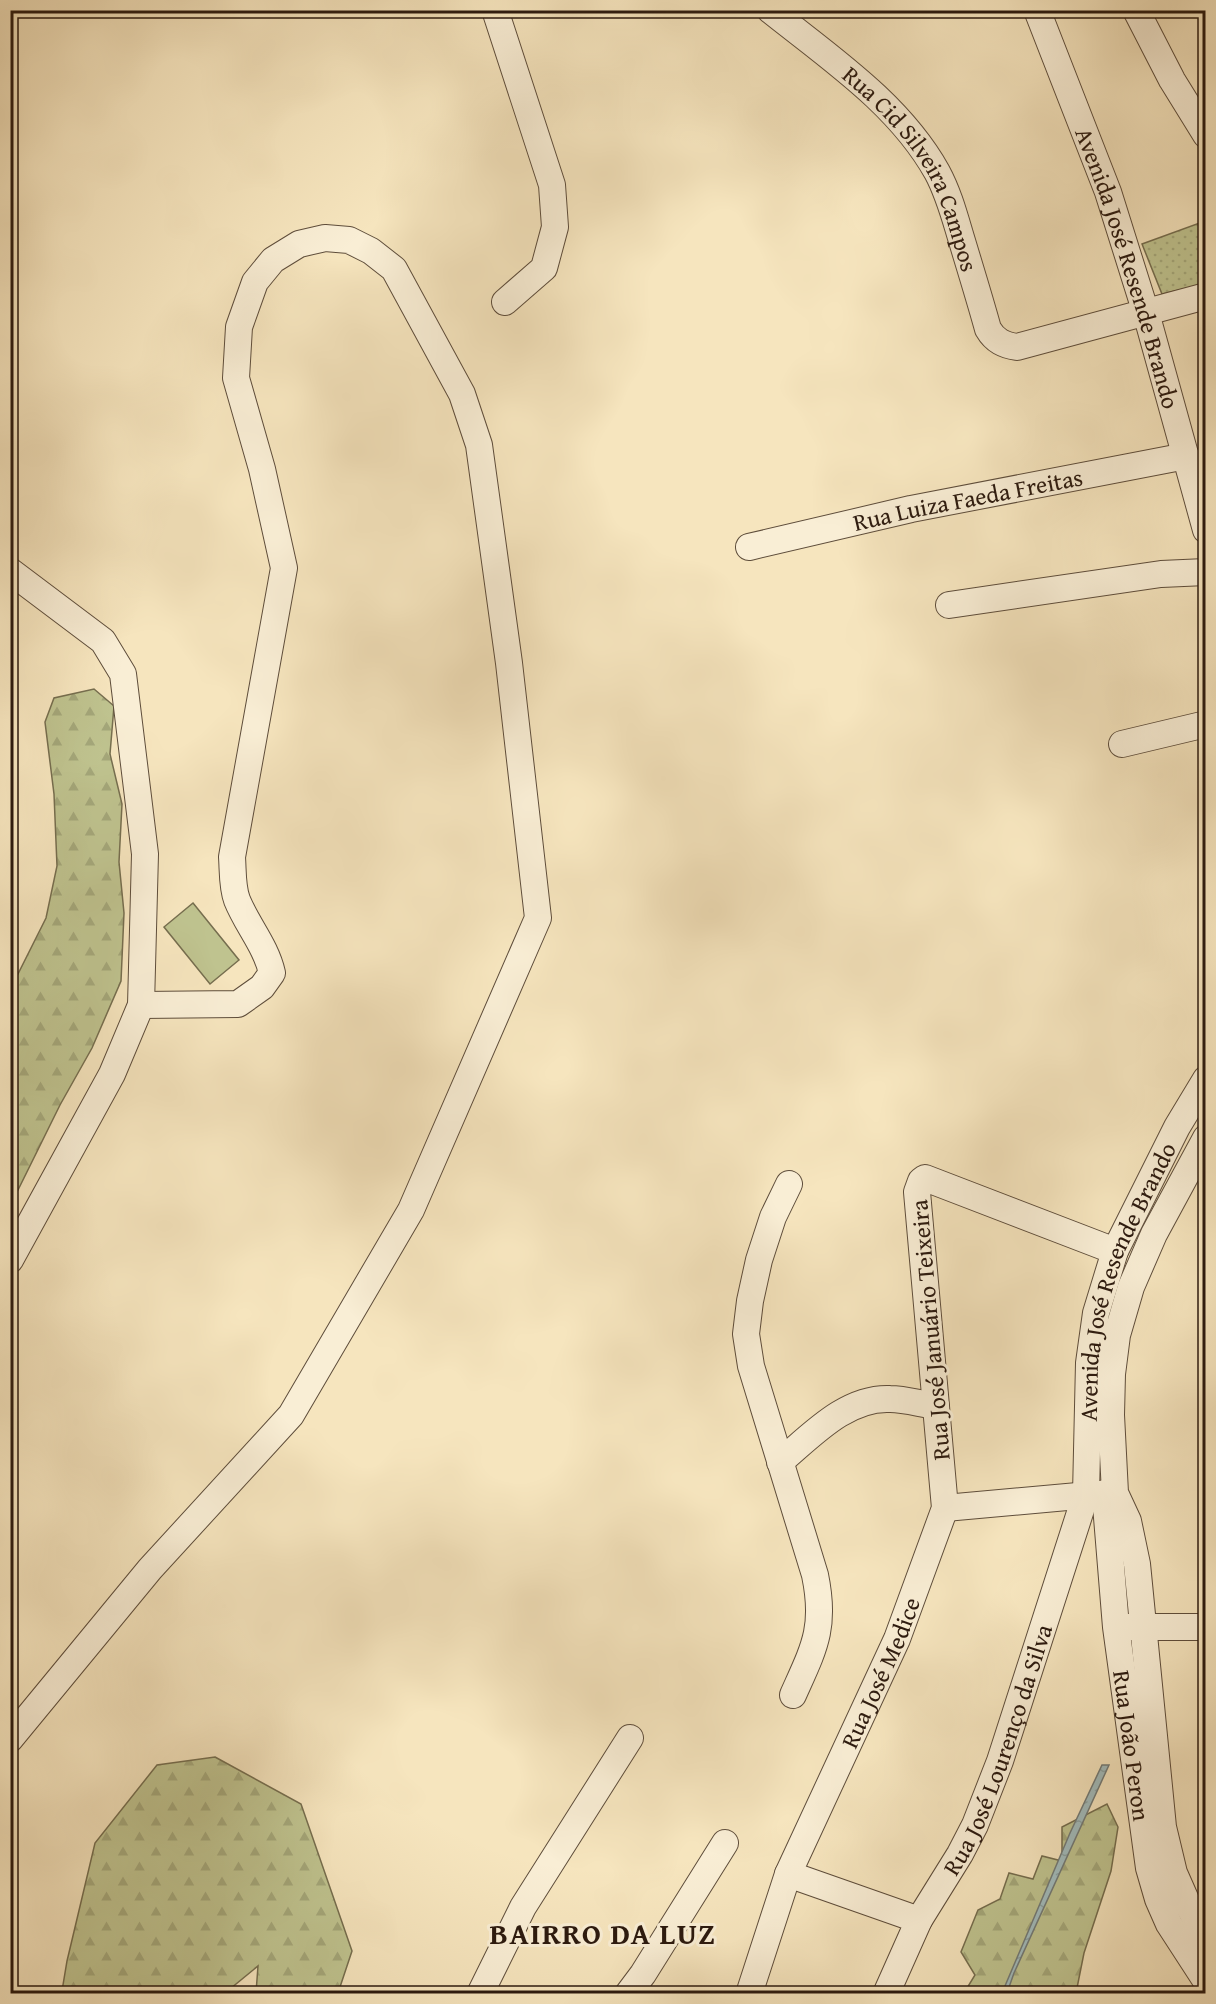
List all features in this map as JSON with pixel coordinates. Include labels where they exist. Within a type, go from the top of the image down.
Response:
[{"type":"street","points":[[495,10],[552,185],[555,227],[544,268],[505,302]]},
{"type":"street","name":"Rua Cid Silveira Campos","points":[[770,10],[854,77],[891,110],[921,147],[938,173],[949,199],[992,336],[1003,344],[1017,347],[1146,313]]},
{"type":"street","name":"Avenida José Resende Brando","points":[[1037,10],[1108,192],[1146,313],[1206,530]]},
{"type":"street","points":[[1136,10],[1172,80],[1206,135]]},
{"type":"street","points":[[10,1739],[150,1569],[291,1415],[411,1210],[538,918],[509,663],[479,445],[462,394],[393,269],[370,251],[349,240],[325,238],[299,244],[273,260],[255,282],[239,327],[236,378],[262,468],[284,568],[232,857],[236,898],[249,926],[269,957],[272,973],[262,987],[238,1004],[141,1005]]},
{"type":"street","points":[[1146,313],[1206,296]]},
{"type":"street","name":"Rua Luiza Faeda Freitas","points":[[749,547],[911,509],[1186,456]]},
{"type":"street","points":[[10,571],[103,641],[123,674],[145,854],[141,1005],[112,1074],[10,1260]]},
{"type":"street","points":[[949,604],[1161,574],[1206,572]]},
{"type":"street","points":[[1122,744],[1206,724]]},
{"type":"street","name":"Avenida José Resende Brando","points":[[1102,1494],[1089,1363],[1096,1313],[1115,1251],[1172,1137],[1206,1079]]},
{"type":"street","points":[[1102,1494],[1117,1335],[1131,1287],[1154,1234],[1206,1138]]},
{"type":"street","name":"Rua José Januário Teixeira","points":[[945,1508],[917,1192],[921,1181],[925,1178],[1115,1251]]},
{"type":"street","points":[[789,1184],[773,1216],[759,1260],[746,1334],[751,1366],[815,1575],[820,1601],[819,1629],[814,1648],[793,1695]]},
{"type":"street","points":[[780,1462],[837,1414],[855,1407],[873,1401],[890,1399],[936,1406]]},
{"type":"street","points":[[945,1508],[1102,1494]]},
{"type":"street","points":[[1102,1494],[1128,1521],[1134,1539],[1163,1827],[1174,1873],[1206,1939]]},
{"type":"street","name":"Rua João Peron","points":[[1102,1494],[1116,1627],[1149,1868],[1158,1899],[1169,1924],[1206,1982]]},
{"type":"street","name":"Rua José Lourenço da Silva","points":[[886,1994],[919,1920],[975,1826],[1102,1494]]},
{"type":"street","name":"Rua José Medice","points":[[749,1994],[788,1874],[897,1639],[945,1508]]},
{"type":"street","points":[[1116,1627],[1206,1627]]},
{"type":"street","points":[[480,1994],[523,1907],[630,1738]]},
{"type":"street","points":[[628,1994],[643,1974],[725,1843]]},
{"type":"street","points":[[788,1874],[919,1920]]},
{"type":"green space","points":[[1205,221],[1205,284],[1162,294],[1142,244]]},
{"type":"green space","points":[[94,689],[114,706],[110,754],[122,804],[119,862],[124,913],[121,981],[92,1048],[60,1105],[18,1190],[10,1186],[11,988],[46,918],[57,866],[54,794],[45,722],[54,698]]},
{"type":"green space","points":[[193,903],[239,960],[210,984],[164,927]]},
{"type":"green space","points":[[215,1757],[301,1804],[352,1951],[338,1993],[256,1993],[258,1966],[225,1993],[64,1993],[62,1991],[67,1961],[95,1843],[157,1765]]},
{"type":"green space","points":[[1107,1804],[1118,1827],[1111,1871],[1084,1953],[1076,1993],[964,1993],[975,1975],[961,1952],[978,1910],[1000,1899],[1009,1873],[1033,1879],[1042,1856],[1062,1861],[1062,1827]]},
{"type":"water","points":[[1102,1765],[1109,1765],[1007,1993],[1002,1993],[1070,1833]]},
{"type":"district","name":"BAIRRO DA LUZ","points":[[603,1933]]}]
